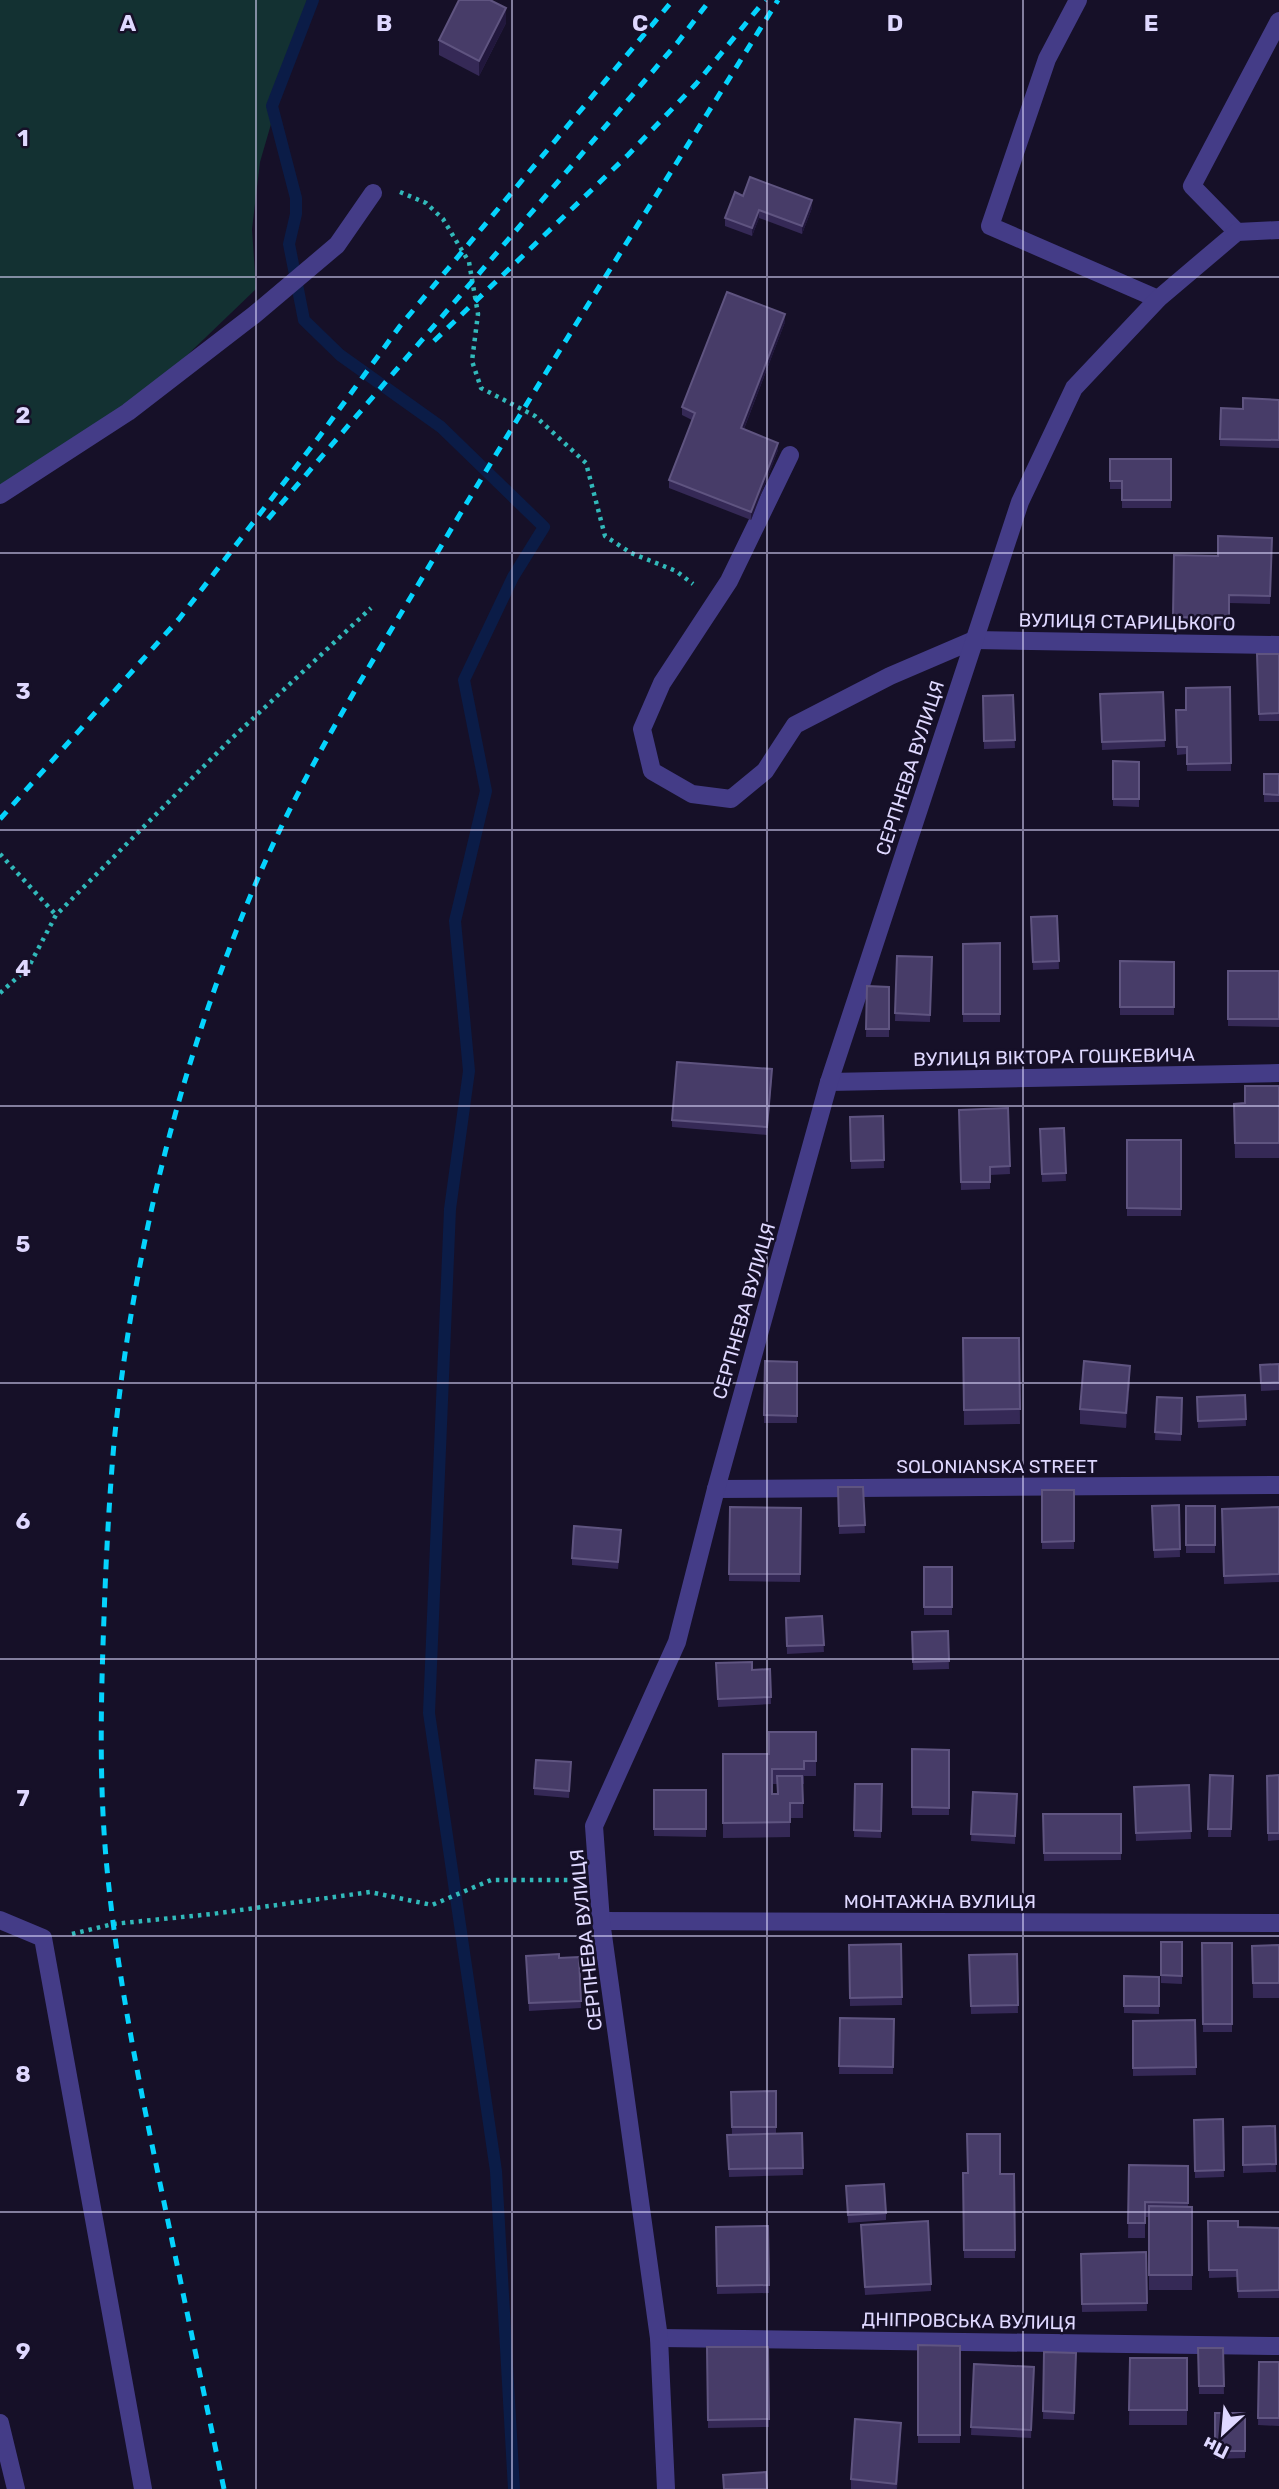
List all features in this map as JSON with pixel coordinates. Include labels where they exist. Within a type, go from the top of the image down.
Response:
[{"type":"street","points":[[1078,0],[1047,59],[990,226],[1158,299]]},
{"type":"street","points":[[1279,21],[1192,186],[1237,232],[1279,230]]},
{"type":"street","points":[[0,495],[128,412],[254,315],[337,245],[373,193]]},
{"type":"street","name":"СЕРПНЕВА ВУЛИЦЯ","points":[[666,2489],[659,2338],[601,1921],[594,1826],[677,1642],[716,1489],[830,1082],[1020,502],[1074,388],[1158,299],[1237,232]]},
{"type":"street","points":[[790,455],[729,581],[662,683],[642,729],[652,771],[692,794],[731,799],[765,771],[795,725],[890,676],[974,640]]},
{"type":"street","name":"ВУЛИЦЯ СТАРИЦЬКОГО","points":[[974,640],[1279,645]]},
{"type":"street","name":"ВУЛИЦЯ ВІКТОРА ГОШКЕВИЧА","points":[[830,1082],[1279,1073]]},
{"type":"street","name":"SOLONIANSKA STREET","points":[[716,1489],[1279,1485]]},
{"type":"street","points":[[0,1920],[43,1938],[143,2489]]},
{"type":"street","name":"МОНТАЖНА ВУЛИЦЯ","points":[[601,1921],[1279,1923]]},
{"type":"street","name":"ДНІПРОВСЬКА ВУЛИЦЯ","points":[[659,2338],[1279,2346]]},
{"type":"street","points":[[0,2423],[16,2489]]},
{"type":"path","points":[[373,193],[398,191],[426,202],[443,219],[468,262],[478,314],[472,361],[481,388],[535,416],[586,463],[605,536],[631,553],[676,571],[716,601]]},
{"type":"path","points":[[0,993],[28,968],[56,915],[230,740],[371,608]]},
{"type":"path","points":[[0,853],[56,915]]},
{"type":"path","points":[[87,1932],[113,1924],[212,1914],[370,1892],[432,1905],[491,1880],[576,1880]]},
{"type":"green space","points":[[0,0],[307,0],[260,162],[252,229],[256,289],[128,412],[0,495]]},
{"type":"building","points":[[459,0],[490,0],[506,8],[479,61],[439,40]]},
{"type":"building","points":[[750,177],[812,200],[802,226],[759,210],[752,228],[725,218],[735,192],[743,196]]},
{"type":"building","points":[[727,292],[785,314],[741,428],[778,443],[751,512],[669,480],[695,413],[682,407]]},
{"type":"building","points":[[1243,398],[1279,400],[1279,440],[1220,439],[1221,408],[1243,409]]},
{"type":"building","points":[[1110,459],[1171,459],[1171,500],[1122,500],[1122,481],[1110,481]]},
{"type":"building","points":[[1218,536],[1272,538],[1270,596],[1229,595],[1229,618],[1173,617],[1174,555],[1218,556]]},
{"type":"building","points":[[1257,654],[1279,654],[1279,713],[1259,714]]},
{"type":"building","points":[[1230,687],[1231,763],[1187,764],[1187,747],[1177,747],[1176,710],[1186,710],[1186,688]]},
{"type":"building","points":[[1163,692],[1165,740],[1102,742],[1100,694]]},
{"type":"building","points":[[1013,695],[1015,740],[984,741],[983,696]]},
{"type":"building","points":[[1113,761],[1139,762],[1139,799],[1113,799]]},
{"type":"building","points":[[1264,774],[1279,774],[1279,795],[1264,794]]},
{"type":"building","points":[[1057,916],[1059,961],[1033,962],[1031,917]]},
{"type":"building","points":[[1000,943],[1000,1014],[963,1014],[963,944]]},
{"type":"building","points":[[897,956],[932,957],[930,1015],[895,1013]]},
{"type":"building","points":[[1120,961],[1174,962],[1174,1007],[1120,1007]]},
{"type":"building","points":[[1228,971],[1279,971],[1279,1019],[1228,1019]]},
{"type":"building","points":[[867,986],[889,987],[889,1029],[866,1029]]},
{"type":"building","points":[[677,1062],[772,1069],[767,1127],[672,1120]]},
{"type":"building","points":[[1245,1086],[1279,1086],[1279,1143],[1235,1143],[1234,1104],[1245,1103]]},
{"type":"building","points":[[1008,1108],[1010,1166],[990,1167],[990,1182],[961,1182],[959,1110]]},
{"type":"building","points":[[883,1116],[884,1160],[851,1161],[850,1117]]},
{"type":"building","points":[[1064,1128],[1066,1173],[1042,1174],[1040,1129]]},
{"type":"building","points":[[1127,1140],[1181,1140],[1181,1209],[1127,1208]]},
{"type":"building","points":[[963,1338],[1019,1338],[1020,1409],[964,1410]]},
{"type":"building","points":[[765,1361],[797,1362],[797,1416],[764,1415]]},
{"type":"building","points":[[1084,1361],[1130,1366],[1126,1413],[1080,1409]]},
{"type":"building","points":[[1279,1364],[1279,1382],[1261,1383],[1260,1365]]},
{"type":"building","points":[[1245,1395],[1246,1419],[1198,1421],[1197,1397]]},
{"type":"building","points":[[1157,1397],[1182,1398],[1181,1434],[1155,1432]]},
{"type":"building","points":[[838,1487],[863,1487],[865,1525],[839,1526]]},
{"type":"building","points":[[1042,1490],[1074,1490],[1074,1541],[1042,1542]]},
{"type":"building","points":[[1179,1505],[1180,1549],[1154,1550],[1152,1506]]},
{"type":"building","points":[[1186,1506],[1215,1506],[1215,1545],[1186,1545]]},
{"type":"building","points":[[730,1507],[801,1508],[800,1574],[729,1574]]},
{"type":"building","points":[[1279,1507],[1279,1574],[1224,1576],[1222,1509]]},
{"type":"building","points":[[574,1526],[621,1530],[618,1562],[572,1558]]},
{"type":"building","points":[[924,1567],[952,1567],[952,1607],[924,1607]]},
{"type":"building","points":[[822,1616],[824,1645],[787,1646],[786,1618]]},
{"type":"building","points":[[948,1631],[949,1661],[913,1662],[912,1632]]},
{"type":"building","points":[[752,1662],[752,1670],[770,1669],[771,1697],[718,1699],[716,1663]]},
{"type":"building","points":[[769,1732],[816,1732],[816,1761],[804,1761],[804,1769],[772,1769],[772,1794],[778,1794],[777,1776],[802,1776],[803,1803],[790,1803],[790,1822],[723,1823],[723,1754],[769,1754]]},
{"type":"building","points":[[912,1749],[949,1750],[949,1808],[912,1807]]},
{"type":"building","points":[[536,1760],[571,1762],[569,1791],[534,1788]]},
{"type":"building","points":[[1210,1775],[1233,1776],[1231,1829],[1208,1829]]},
{"type":"building","points":[[1279,1775],[1279,1833],[1268,1833],[1267,1776]]},
{"type":"building","points":[[855,1784],[882,1784],[881,1831],[854,1830]]},
{"type":"building","points":[[1189,1785],[1191,1831],[1136,1833],[1134,1787]]},
{"type":"building","points":[[654,1790],[706,1790],[706,1829],[654,1829]]},
{"type":"building","points":[[973,1792],[1017,1794],[1015,1836],[971,1834]]},
{"type":"building","points":[[1043,1814],[1121,1814],[1121,1853],[1044,1853]]},
{"type":"building","points":[[1161,1942],[1182,1942],[1182,1976],[1161,1975]]},
{"type":"building","points":[[1202,1943],[1232,1943],[1232,2024],[1203,2024]]},
{"type":"building","points":[[901,1944],[902,1997],[850,1998],[849,1945]]},
{"type":"building","points":[[1279,1945],[1279,1983],[1253,1983],[1252,1946]]},
{"type":"building","points":[[559,1954],[559,1958],[579,1957],[581,2001],[529,2003],[526,1956]]},
{"type":"building","points":[[1017,1954],[1018,2005],[971,2006],[969,1955]]},
{"type":"building","points":[[1124,1976],[1159,1977],[1159,2006],[1124,2006]]},
{"type":"building","points":[[840,2018],[894,2019],[893,2067],[839,2066]]},
{"type":"building","points":[[1195,2020],[1196,2067],[1133,2068],[1133,2021]]},
{"type":"building","points":[[776,2091],[776,2127],[732,2127],[731,2092]]},
{"type":"building","points":[[1223,2119],[1224,2170],[1195,2171],[1194,2120]]},
{"type":"building","points":[[1275,2126],[1276,2164],[1243,2165],[1243,2127]]},
{"type":"building","points":[[802,2133],[803,2168],[729,2169],[727,2135]]},
{"type":"building","points":[[967,2134],[1000,2134],[1000,2174],[1014,2174],[1015,2250],[964,2250],[963,2173],[968,2173]]},
{"type":"building","points":[[1129,2165],[1188,2166],[1188,2203],[1145,2202],[1145,2223],[1128,2223]]},
{"type":"building","points":[[884,2184],[886,2213],[848,2215],[846,2186]]},
{"type":"building","points":[[1149,2206],[1192,2207],[1192,2275],[1149,2275]]},
{"type":"building","points":[[928,2221],[931,2284],[865,2287],[861,2225]]},
{"type":"building","points":[[1208,2221],[1238,2221],[1238,2227],[1279,2228],[1279,2290],[1238,2291],[1237,2270],[1209,2270]]},
{"type":"building","points":[[768,2226],[769,2285],[717,2286],[716,2227]]},
{"type":"building","points":[[1146,2252],[1147,2303],[1082,2304],[1081,2254]]},
{"type":"building","points":[[918,2345],[960,2346],[960,2435],[918,2435]]},
{"type":"building","points":[[707,2347],[768,2347],[769,2419],[708,2420]]},
{"type":"building","points":[[1198,2348],[1223,2348],[1224,2386],[1199,2386]]},
{"type":"building","points":[[1044,2352],[1076,2353],[1074,2413],[1043,2411]]},
{"type":"building","points":[[1130,2358],[1187,2358],[1187,2410],[1129,2410]]},
{"type":"building","points":[[1259,2362],[1279,2362],[1279,2418],[1258,2418]]},
{"type":"building","points":[[974,2364],[1034,2367],[1031,2430],[971,2427]]},
{"type":"building","points":[[1215,2413],[1245,2413],[1245,2451],[1215,2451]]},
{"type":"building","points":[[855,2419],[901,2423],[896,2484],[851,2479]]},
{"type":"building","points":[[766,2472],[767,2489],[724,2489],[723,2475]]},
{"type":"waterway","points":[[313,0],[272,106],[296,198],[296,214],[289,244],[304,320],[340,355],[441,427],[544,527],[513,577],[464,680],[486,791],[455,921],[469,1071],[450,1209],[429,1713],[496,2171],[514,2489]]},
{"type":"railway","points":[[0,819],[179,619],[319,437],[400,326],[673,0]]},
{"type":"railway","points":[[268,519],[678,42],[710,0]]},
{"type":"railway","points":[[434,341],[628,155],[696,84],[765,0]]},
{"type":"railway","points":[[224,2489],[152,2147],[129,2023],[110,1900],[104,1828],[102,1677],[112,1465],[123,1368],[149,1220],[187,1074],[210,1002],[265,862],[303,784],[476,488],[778,0]]}]
